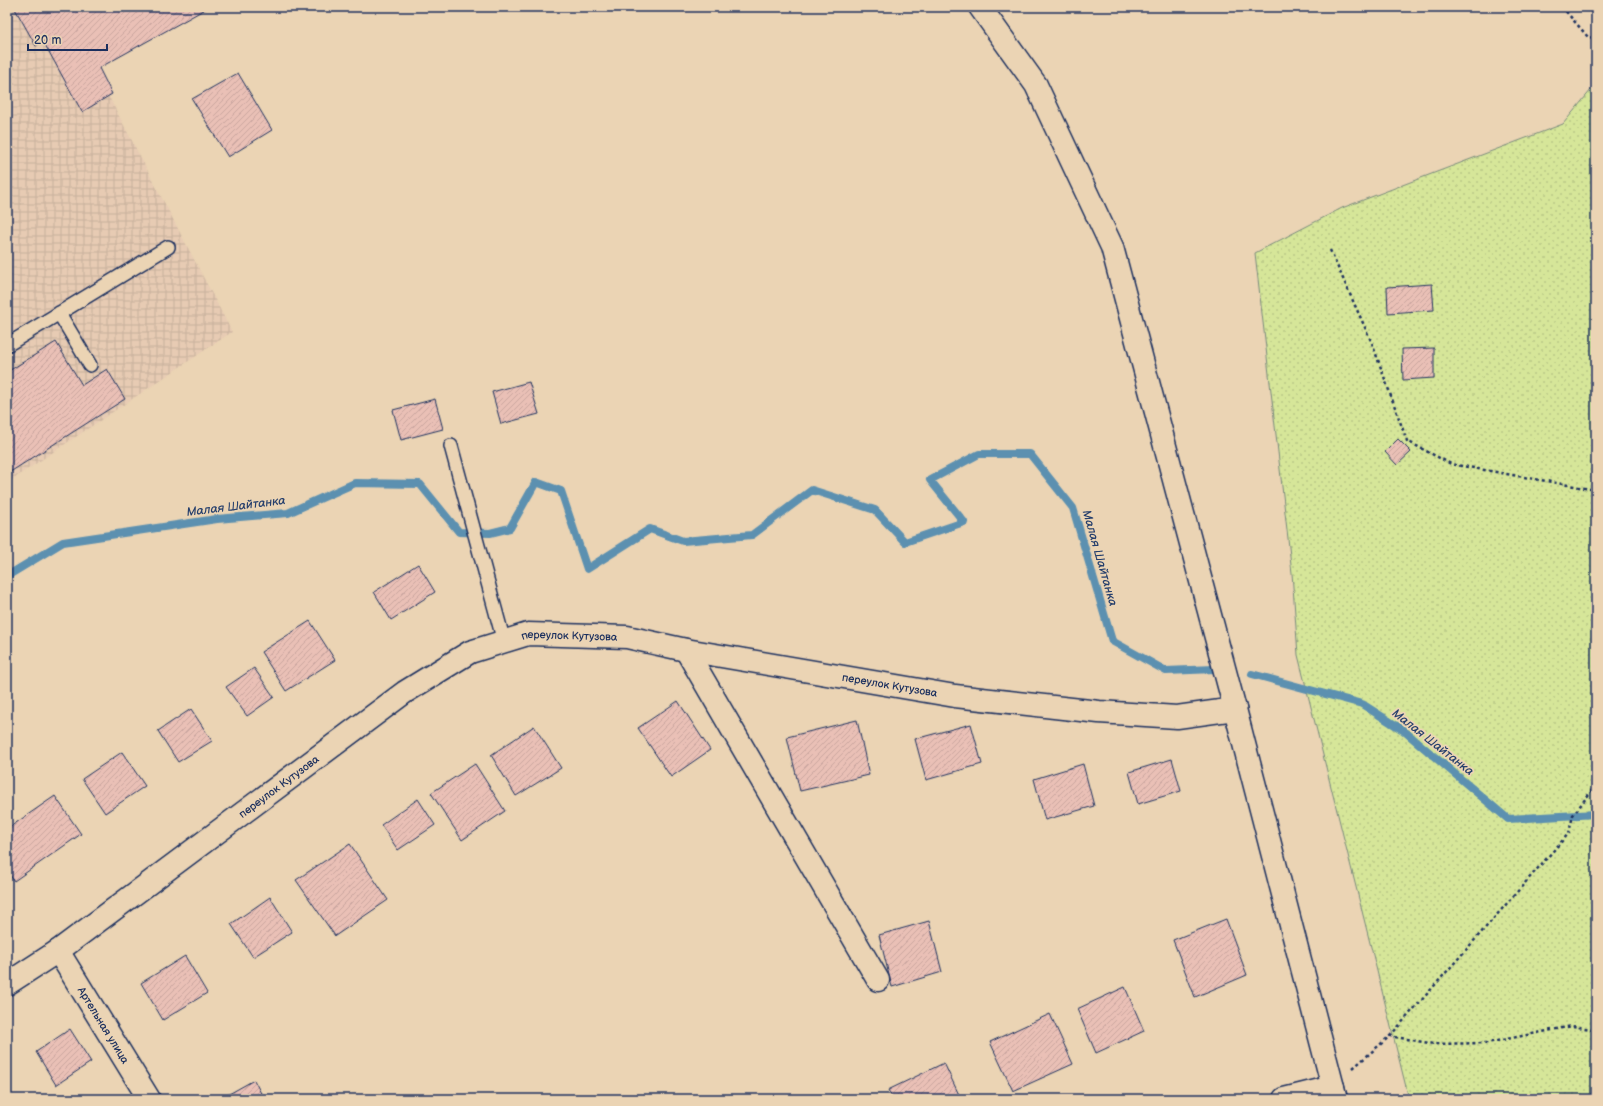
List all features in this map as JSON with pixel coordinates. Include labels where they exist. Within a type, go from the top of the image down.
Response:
[{"type":"street","points":[[980,7],[1036,85],[1112,247],[1235,709],[1334,1093],[1284,1099]]},
{"type":"street","name":"переулок Кутузова","points":[[7,984],[58,951],[405,692],[470,652],[528,634],[627,637],[686,650],[955,696],[1098,712],[1177,717],[1235,709]]},
{"type":"street","points":[[686,650],[878,980]]},
{"type":"street","name":"Артельная улица","points":[[58,951],[149,1099]]},
{"type":"lane","points":[[7,345],[168,247]]},
{"type":"lane","points":[[59,313],[90,365]]},
{"type":"lane","points":[[451,446],[504,642]]},
{"type":"path","points":[[1562,7],[1588,37],[1596,38]]},
{"type":"path","points":[[1330,250],[1372,343],[1407,441],[1451,464],[1596,490]]},
{"type":"path","points":[[1334,1093],[1390,1036],[1569,833],[1573,815],[1596,785]]},
{"type":"path","points":[[1390,1036],[1442,1044],[1487,1043],[1572,1026],[1596,1030]]},
{"type":"shaded area","points":[[7,7],[62,7],[232,332],[7,483]]},
{"type":"green space","points":[[1596,84],[1596,1099],[1409,1099],[1298,655],[1292,573],[1255,253],[1342,208],[1563,124]]},
{"type":"building","points":[[14,7],[209,7],[99,68],[112,94],[82,112],[43,41],[36,46]]},
{"type":"building","points":[[238,73],[272,130],[228,157],[192,99]]},
{"type":"building","points":[[1432,284],[1434,310],[1388,313],[1387,287]]},
{"type":"building","points":[[56,342],[82,385],[107,369],[125,399],[7,474],[7,372]]},
{"type":"building","points":[[1434,348],[1434,378],[1403,380],[1402,349]]},
{"type":"building","points":[[529,382],[539,414],[501,424],[492,392]]},
{"type":"building","points":[[435,399],[443,429],[401,440],[393,410]]},
{"type":"building","points":[[1398,439],[1411,452],[1397,465],[1385,452]]},
{"type":"building","points":[[418,564],[435,592],[391,620],[374,592]]},
{"type":"building","points":[[310,621],[335,660],[286,691],[261,652]]},
{"type":"building","points":[[254,668],[274,697],[247,716],[226,687]]},
{"type":"building","points":[[678,701],[710,750],[671,777],[638,728]]},
{"type":"building","points":[[191,709],[212,741],[178,762],[158,731]]},
{"type":"building","points":[[857,720],[869,775],[800,791],[787,737]]},
{"type":"building","points":[[971,724],[982,764],[926,780],[915,739]]},
{"type":"building","points":[[534,726],[561,768],[516,796],[491,755]]},
{"type":"building","points":[[122,752],[145,786],[105,813],[82,779]]},
{"type":"building","points":[[1172,759],[1181,791],[1138,804],[1129,772]]},
{"type":"building","points":[[475,764],[505,811],[462,840],[431,793]]},
{"type":"building","points":[[1083,764],[1094,806],[1045,820],[1034,779]]},
{"type":"building","points":[[55,796],[81,834],[14,881],[7,871],[7,829]]},
{"type":"building","points":[[418,799],[435,825],[398,850],[381,825]]},
{"type":"building","points":[[350,844],[388,900],[335,936],[296,880]]},
{"type":"building","points":[[270,897],[292,932],[253,957],[231,924]]},
{"type":"building","points":[[1226,919],[1247,975],[1195,997],[1173,940]]},
{"type":"building","points":[[929,921],[942,972],[892,987],[879,935]]},
{"type":"building","points":[[185,956],[207,993],[163,1020],[141,983]]},
{"type":"building","points":[[1125,987],[1144,1031],[1096,1053],[1077,1009]]},
{"type":"building","points":[[1050,1014],[1073,1064],[1013,1091],[990,1042]]},
{"type":"building","points":[[70,1029],[91,1062],[56,1085],[36,1052]]},
{"type":"building","points":[[944,1063],[961,1099],[893,1099],[888,1090]]},
{"type":"building","points":[[254,1080],[264,1099],[220,1099]]},
{"type":"waterway","name":"Малая Шайтанка","points":[[7,576],[63,542],[217,519],[288,513],[355,483],[420,484],[459,532],[490,533],[510,528],[536,482],[561,491],[587,569],[650,529],[683,541],[752,535],[812,490],[875,510],[905,542],[964,522],[930,480],[979,454],[1030,454],[1073,508],[1112,641],[1166,671],[1215,669]]},
{"type":"waterway","name":"Малая Шайтанка","points":[[1252,674],[1362,704],[1403,730],[1508,819],[1596,814]]}]
